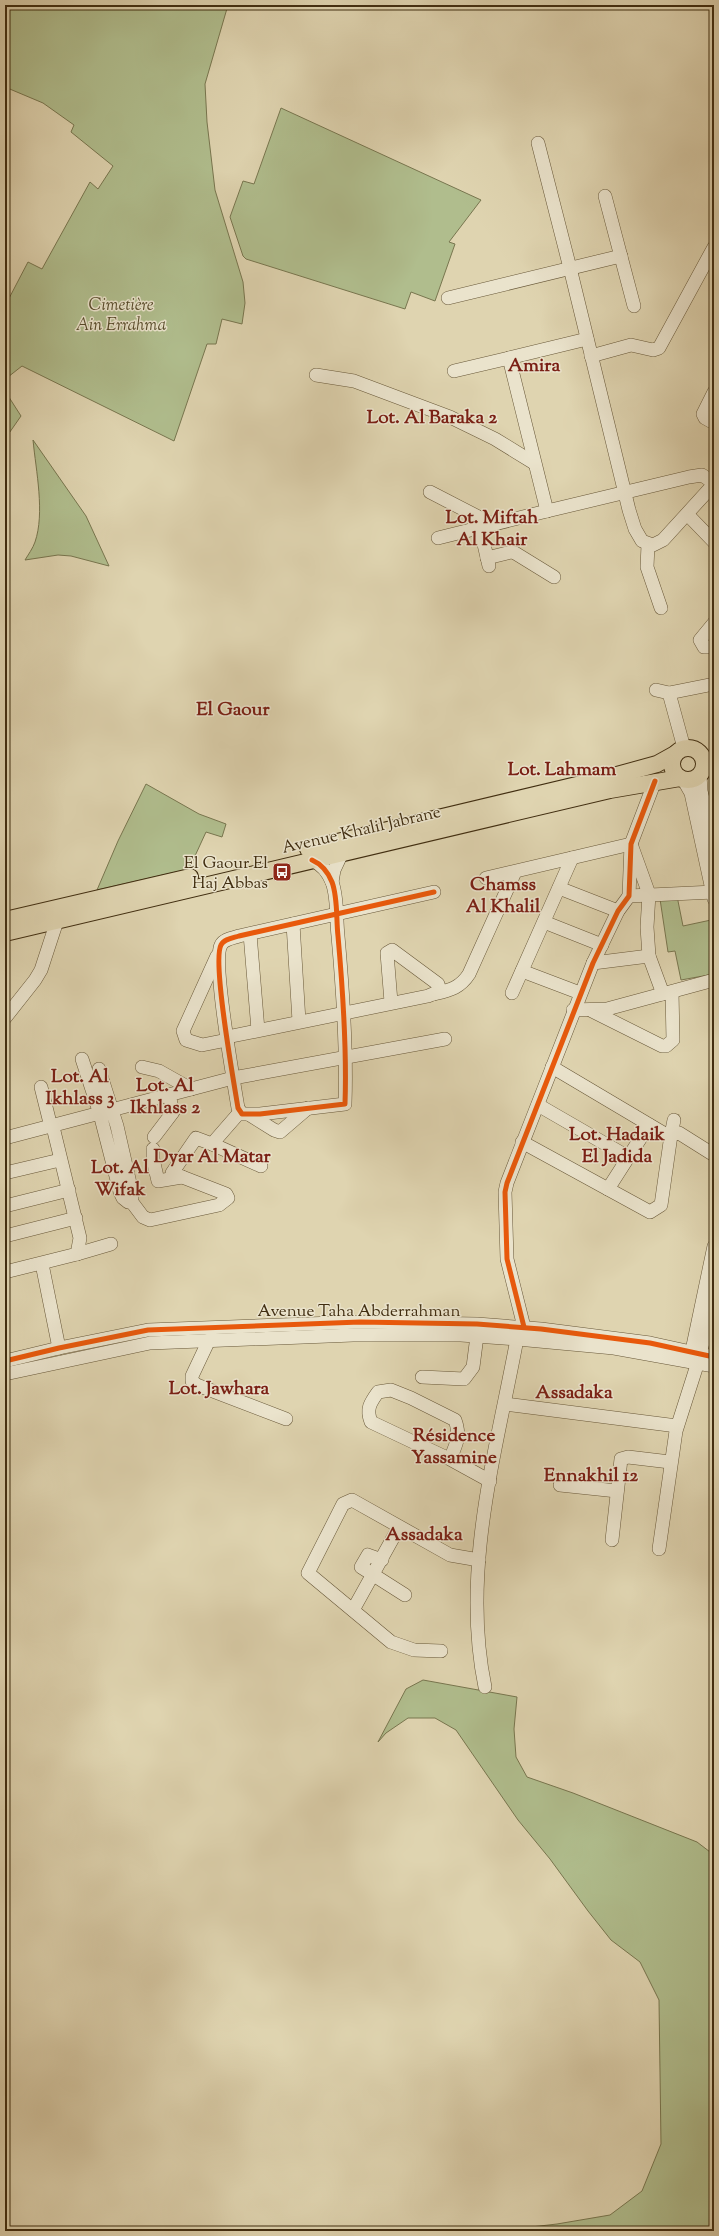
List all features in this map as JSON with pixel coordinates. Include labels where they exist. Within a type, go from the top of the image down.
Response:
[{"type":"main road","name":"Avenue Khalil Jabrane","points":[[5,934],[64,915],[599,780],[657,764],[685,750],[714,748]]},
{"type":"main road","points":[[685,750],[702,756],[706,771],[690,780],[682,778],[673,770],[673,759],[685,750]]},
{"type":"main road","name":"Avenue Khalil Jabrane","points":[[5,920],[64,915],[312,860],[610,790],[655,781],[682,778]]},
{"type":"street","points":[[438,538],[547,511],[625,493],[702,475],[714,484],[688,515],[659,544],[648,545],[642,541],[635,529],[625,493],[538,143]]},
{"type":"street","points":[[605,196],[634,306]]},
{"type":"street","points":[[591,356],[631,345],[653,350],[659,348],[714,247]]},
{"type":"street","points":[[448,298],[621,256]]},
{"type":"street","points":[[454,370],[587,339]]},
{"type":"street","points":[[509,358],[547,511]]},
{"type":"street","points":[[316,375],[354,381],[450,416],[496,439],[534,463]]},
{"type":"street","points":[[714,392],[703,414],[705,418],[714,423]]},
{"type":"street","points":[[430,492],[486,526]]},
{"type":"street","points":[[688,515],[714,542]]},
{"type":"street","points":[[486,526],[488,562],[511,552],[554,577]]},
{"type":"street","points":[[648,545],[647,567],[661,608]]},
{"type":"street","points":[[714,623],[700,640],[704,647],[714,647]]},
{"type":"street","points":[[685,750],[662,691],[714,684]]},
{"type":"street","points":[[706,771],[701,791],[712,825],[714,842]]},
{"type":"street","points":[[629,896],[650,894],[714,894],[691,793],[682,778]]},
{"type":"street","points":[[524,1327],[507,1259],[505,1192],[509,1174],[538,1105],[580,993],[618,911],[629,896],[631,844],[655,781]]},
{"type":"street","points":[[486,878],[631,844]]},
{"type":"street","points":[[592,1010],[662,1046],[666,1046],[673,1040],[667,993],[649,956],[648,927],[650,894],[631,844]]},
{"type":"street","points":[[212,1144],[244,1114],[345,1104],[347,1058],[332,882],[334,870],[342,853]]},
{"type":"street","points":[[512,993],[572,858]]},
{"type":"street","points":[[312,860],[321,865],[332,882]]},
{"type":"street","points":[[434,892],[225,940],[219,950],[183,1031],[183,1036],[186,1040],[202,1045],[258,1030],[454,989],[463,983],[469,974],[515,872]]},
{"type":"street","points":[[559,888],[618,911]]},
{"type":"street","points":[[5,1018],[41,970],[64,915]]},
{"type":"street","points":[[544,922],[602,945]]},
{"type":"street","points":[[293,924],[299,1021]]},
{"type":"street","points":[[250,934],[258,1030]]},
{"type":"street","points":[[219,950],[219,968],[233,1078],[244,1114],[280,1132],[308,1108]]},
{"type":"street","points":[[390,1002],[387,953],[390,950],[398,954],[438,984],[440,991],[434,994]]},
{"type":"street","points":[[593,963],[649,956]]},
{"type":"street","points":[[522,971],[580,993]]},
{"type":"street","points":[[573,1010],[607,1009],[714,980]]},
{"type":"street","points":[[5,1138],[52,1127],[233,1078],[445,1039]]},
{"type":"street","points":[[82,1059],[106,1112],[132,1192],[131,1201],[143,1217],[150,1220],[219,1205],[228,1198],[224,1193],[172,1173],[196,1138],[261,1166]]},
{"type":"street","points":[[142,1067],[159,1071],[191,1090]]},
{"type":"street","points":[[552,1067],[649,1125],[670,1136],[679,1133],[714,1155]]},
{"type":"street","points":[[99,1069],[106,1112]]},
{"type":"street","points":[[41,1087],[76,1218],[80,1238],[77,1254]]},
{"type":"street","points":[[169,1095],[173,1112],[153,1143],[153,1159],[158,1182],[182,1177]]},
{"type":"street","points":[[538,1105],[628,1157]]},
{"type":"street","points":[[522,1142],[650,1212],[659,1208],[670,1136],[674,1120]]},
{"type":"street","points":[[608,1189],[649,1125]]},
{"type":"street","points":[[5,1173],[60,1160]]},
{"type":"street","points":[[5,1206],[69,1190]]},
{"type":"street","points":[[5,1236],[76,1218]]},
{"type":"street","points":[[5,1272],[42,1264],[111,1244]]},
{"type":"street","points":[[695,1357],[714,1246]]},
{"type":"street","points":[[42,1264],[59,1348]]},
{"type":"street","points":[[659,1549],[670,1462],[677,1426],[695,1357],[714,1299]]},
{"type":"street","name":"Avenue Taha Abderrahman","points":[[5,1361],[59,1348],[148,1330],[368,1322],[524,1327],[544,1335],[695,1357],[714,1357]]},
{"type":"street","name":"Avenue Taha Abderrahman","points":[[5,1374],[150,1343],[353,1335],[477,1336],[517,1339],[544,1335]]},
{"type":"street","points":[[422,1377],[464,1379],[473,1368],[477,1336]]},
{"type":"street","points":[[485,1687],[480,1662],[478,1624],[479,1560],[490,1481],[517,1339]]},
{"type":"street","points":[[209,1340],[192,1376],[192,1381],[286,1419]]},
{"type":"street","name":"Avenue Taha Abderrahman","points":[[695,1357],[714,1366]]},
{"type":"street","points":[[450,1460],[458,1442],[458,1429],[455,1420],[411,1398],[391,1390],[378,1392],[369,1405],[368,1415],[371,1422],[490,1481]]},
{"type":"street","points":[[505,1404],[677,1426]]},
{"type":"street","points":[[612,1540],[620,1463],[624,1457],[670,1462]]},
{"type":"street","points":[[560,1485],[617,1491]]},
{"type":"street","points":[[441,1651],[414,1650],[391,1642],[308,1573],[343,1504],[352,1500],[450,1555],[479,1560]]},
{"type":"street","points":[[353,1610],[399,1527]]},
{"type":"street","points":[[373,1575],[405,1595]]},
{"type":"green space","name":"Cimetière Ain Errahma","points":[[5,5],[228,5],[205,84],[207,122],[215,190],[243,282],[245,303],[242,324],[222,319],[216,344],[207,344],[174,441],[22,366],[8,377],[5,372],[5,306],[28,262],[42,269],[90,182],[98,189],[113,166],[71,132],[74,125],[43,103],[5,87]]},
{"type":"green space","points":[[281,108],[481,200],[449,242],[455,244],[435,301],[411,292],[405,309],[246,259],[243,256],[230,217],[243,181],[254,184]]},
{"type":"green space","points":[[5,391],[21,416],[5,439]]},
{"type":"green space","points":[[33,440],[86,516],[109,566],[71,556],[58,555],[25,560],[32,549],[38,531],[40,505]]},
{"type":"green space","points":[[146,784],[199,814],[226,824],[222,837],[206,832],[189,869],[97,890],[118,841]]},
{"type":"green space","points":[[677,896],[683,926],[711,920],[714,974],[681,980],[675,951],[668,952],[660,899]]},
{"type":"green space","points":[[423,1680],[517,1697],[514,1729],[516,1757],[527,1777],[573,1793],[697,1842],[714,1855],[714,2231],[497,2231],[557,2224],[610,2215],[642,2191],[661,2144],[659,2000],[640,1962],[611,1940],[588,1911],[550,1859],[518,1820],[456,1730],[435,1718],[408,1718],[386,1733],[378,1742],[406,1689]]},
{"type":"cycle path","points":[[524,1327],[507,1259],[505,1192],[507,1183],[593,963],[618,911],[629,896],[631,844],[655,781]]},
{"type":"cycle path","points":[[312,860],[321,866],[328,875],[332,882],[335,895],[336,909],[337,916],[344,1020],[345,1104],[260,1114],[242,1114],[238,1108],[221,997],[219,956],[222,943],[239,936],[434,892]]},
{"type":"cycle path","points":[[5,1361],[59,1348],[148,1330],[360,1322],[477,1324],[541,1329],[650,1343],[714,1357]]},
{"type":"place","name":"El Gaour El Haj Abbas","points":[[282,872]]},
{"type":"district","name":"Amira","points":[[534,364]]},
{"type":"district","name":"Lot. Al Baraka 2","points":[[432,416]]},
{"type":"district","name":"Lot. Miftah Al Khair","points":[[492,527]]},
{"type":"district","name":"El Gaour","points":[[233,708]]},
{"type":"district","name":"Lot. Lahmam","points":[[562,768]]},
{"type":"district","name":"Chamss Al Khalil","points":[[503,894]]},
{"type":"district","name":"Lot. Al Ikhlass 3","points":[[80,1086]]},
{"type":"district","name":"Lot. Al Ikhlass 2","points":[[165,1095]]},
{"type":"district","name":"Lot. Hadaik El Jadida","points":[[617,1144]]},
{"type":"district","name":"Dyar Al Matar","points":[[212,1155]]},
{"type":"district","name":"Lot. Al Wifak","points":[[120,1177]]},
{"type":"district","name":"Lot. Jawhara","points":[[219,1387]]},
{"type":"district","name":"Assadaka","points":[[574,1391]]},
{"type":"district","name":"Résidence Yassamine","points":[[454,1445]]},
{"type":"district","name":"Ennakhil 12","points":[[591,1474]]},
{"type":"district","name":"Assadaka","points":[[424,1533]]}]
